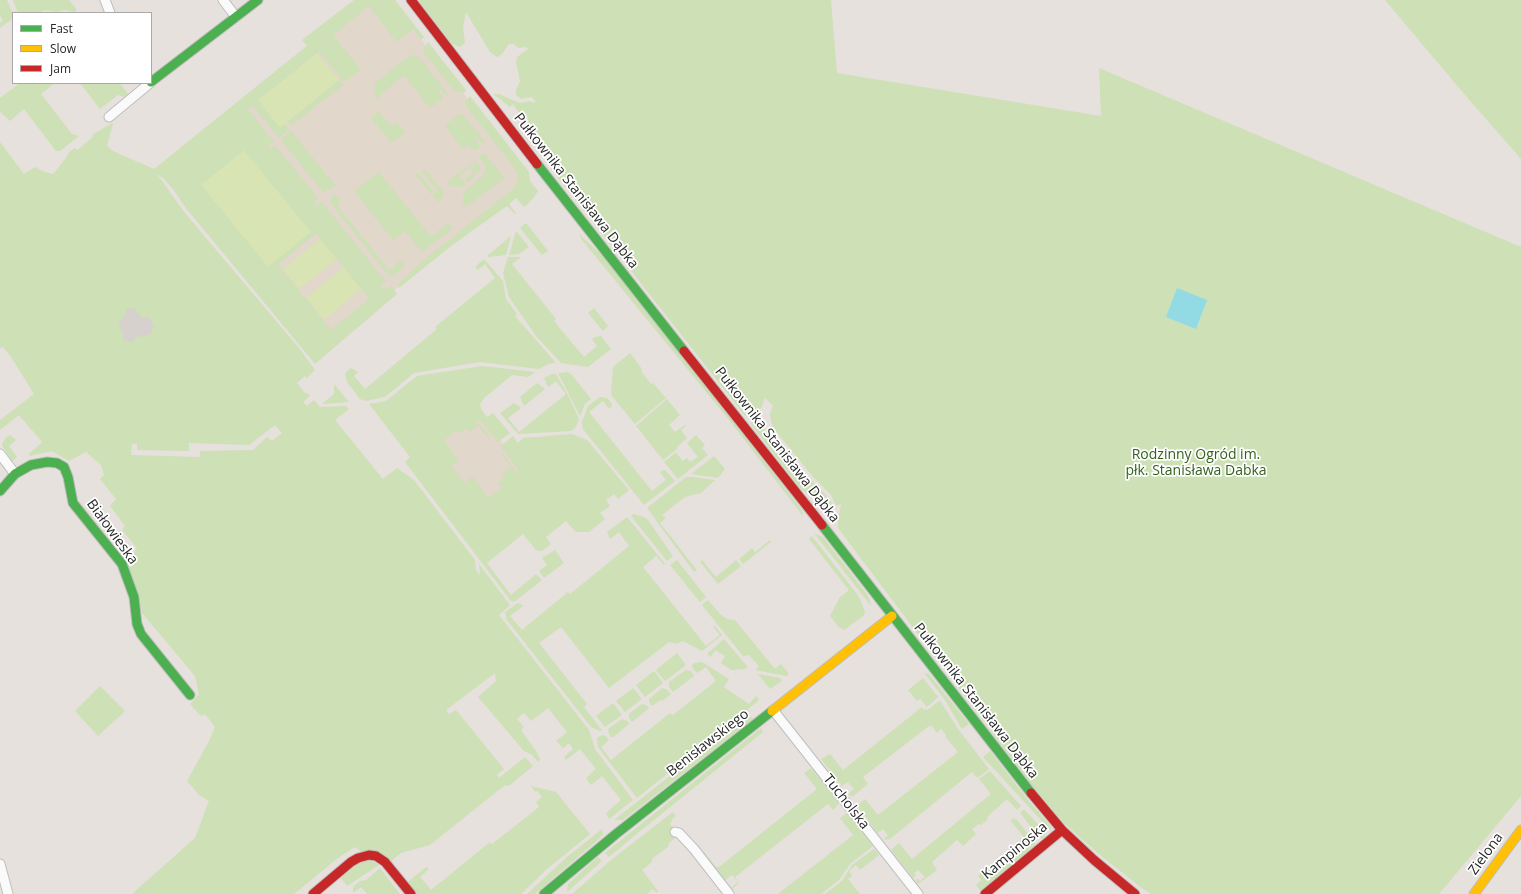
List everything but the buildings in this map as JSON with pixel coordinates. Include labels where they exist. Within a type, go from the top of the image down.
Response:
[{"type":"street","points":[[106,0],[110,12]]},
{"type":"street","points":[[222,0],[236,17]]},
{"type":"street","points":[[152,78],[258,0]]},
{"type":"street","name":"Pułkownika Stanisława Dąbka","points":[[411,0],[554,186],[829,534],[984,735],[1062,830],[1094,860],[1135,894]]},
{"type":"street","points":[[109,117],[145,84]]},
{"type":"street","points":[[0,454],[15,474]]},
{"type":"street","name":"Białowieska","points":[[0,491],[15,474],[31,465],[47,462],[57,463],[64,467],[68,477],[73,503],[122,564],[134,598],[137,624],[141,634],[190,695]]},
{"type":"street","name":"Benisławskiego","points":[[544,894],[616,834],[892,616]]},
{"type":"street","name":"Tucholska","points":[[773,710],[918,894]]},
{"type":"street","name":"Kampinoska","points":[[985,894],[1062,830]]},
{"type":"street","name":"Zielona","points":[[1474,894],[1521,830]]},
{"type":"street","points":[[675,832],[679,833],[694,849],[729,894]]},
{"type":"street","points":[[313,894],[351,862],[369,855],[376,856],[385,862],[411,894]]},
{"type":"street","points":[[0,864],[8,894]]},
{"type":"shaded area","points":[[364,0],[390,0],[529,177],[312,359],[186,208],[163,174],[180,148]]},
{"type":"shaded area","points":[[130,308],[135,309],[141,317],[147,316],[150,318],[154,326],[149,335],[137,337],[132,342],[123,340],[123,335],[119,325],[120,321],[126,314],[126,310]]},
{"type":"shaded area","points":[[452,376],[544,498],[478,549],[389,425]]},
{"type":"green space","points":[[0,0],[7,0],[12,12],[12,19],[0,28],[0,23],[3,20],[0,16]]},
{"type":"green space","points":[[13,0],[69,0],[77,10],[75,12],[64,10],[58,12],[44,10],[41,12],[18,12]]},
{"type":"green space","points":[[354,0],[395,0],[424,37],[421,40],[413,29],[397,42],[369,6],[333,35],[361,70],[344,82],[319,51],[258,100],[280,128],[285,124],[289,129],[279,138],[253,106],[247,109],[273,141],[268,146],[271,148],[275,145],[318,198],[313,202],[316,206],[322,202],[386,282],[380,286],[383,290],[391,286],[397,294],[315,364],[186,208],[173,189],[157,174],[185,213],[299,348],[315,370],[307,378],[305,376],[297,383],[305,393],[309,394],[310,396],[303,402],[307,406],[314,400],[320,407],[346,406],[349,409],[335,420],[383,479],[397,468],[414,480],[475,560],[476,570],[480,575],[479,564],[510,605],[499,615],[589,730],[595,749],[633,800],[609,819],[606,813],[621,800],[602,776],[591,785],[586,778],[596,769],[580,749],[566,760],[564,757],[573,749],[569,743],[563,748],[556,741],[567,732],[548,708],[531,721],[524,713],[517,719],[524,727],[521,730],[536,751],[540,759],[539,761],[538,762],[532,755],[524,751],[478,697],[496,681],[495,673],[446,710],[449,714],[456,710],[504,769],[497,775],[499,778],[525,757],[533,766],[509,786],[505,785],[430,845],[401,853],[391,861],[363,853],[355,847],[338,858],[294,894],[134,894],[133,893],[195,838],[209,801],[199,795],[187,781],[215,727],[205,714],[201,716],[190,704],[199,694],[195,676],[142,613],[127,563],[137,548],[122,530],[125,526],[110,506],[116,499],[100,479],[104,475],[101,465],[86,452],[69,461],[52,451],[29,456],[29,454],[42,442],[19,415],[0,430],[0,420],[34,394],[11,357],[2,346],[2,349],[0,347],[0,142],[24,174],[35,167],[53,174],[70,151],[75,148],[77,150],[93,137],[92,135],[112,123],[107,146],[113,151],[154,169],[307,46],[302,40]],"holes":[[[316,233],[369,299],[331,330],[278,265]],[[275,425],[282,433],[272,441],[267,437],[253,450],[200,451],[200,457],[131,455],[132,444],[137,444],[137,450],[189,451],[189,443],[249,445]]]},
{"type":"green space","name":"Rodzinny Ogród im. płk. Stanisława Dabka","points":[[418,0],[831,0],[837,73],[1101,116],[1099,68],[1521,247],[1521,796],[1439,894],[1152,894],[1143,889],[1100,855],[1067,826],[1040,796],[838,528],[841,504],[836,506],[831,495],[814,478],[774,429],[770,414],[773,406],[765,398],[761,408],[746,417],[551,169],[559,163],[527,122],[529,120],[522,111],[519,113],[513,104],[510,107],[493,94],[499,94],[521,103],[529,101],[536,103],[532,97],[521,99],[516,95],[516,90],[520,81],[516,62],[517,57],[528,49],[526,47],[518,48],[514,44],[509,44],[502,54],[497,57],[490,52],[466,12],[463,27],[465,43],[460,47],[452,44]]},
{"type":"green space","points":[[1385,0],[1521,0],[1521,159],[1465,95]]},
{"type":"green space","points":[[428,42],[466,90],[464,93],[455,92],[424,53],[424,48]]},
{"type":"green space","points":[[317,53],[339,80],[280,128],[258,100]]},
{"type":"green space","points":[[413,55],[420,58],[448,94],[446,95],[441,89],[438,91],[443,98],[430,108],[404,75],[377,99],[374,91],[376,82],[409,56]]},
{"type":"green space","points":[[339,80],[343,85],[291,126],[288,122]]},
{"type":"green space","points":[[19,84],[54,84],[41,94],[72,134],[79,136],[60,151],[56,151],[24,109],[10,121],[0,112],[0,98]]},
{"type":"green space","points":[[81,84],[121,84],[128,94],[124,97],[118,95],[100,109]]},
{"type":"green space","points":[[470,96],[529,172],[530,181],[538,191],[533,199],[524,207],[516,198],[509,204],[516,213],[515,214],[507,206],[451,246],[399,288],[398,284],[424,260],[512,190],[517,183],[518,175],[515,168],[466,106],[465,101]]},
{"type":"green space","points":[[379,112],[391,126],[396,122],[405,133],[392,143],[371,118]]},
{"type":"green space","points":[[462,114],[486,143],[482,143],[477,137],[475,139],[480,146],[475,150],[471,149],[468,144],[463,149],[445,126],[458,115]]},
{"type":"green space","points":[[291,131],[335,185],[324,193],[282,141],[284,139],[283,138]]},
{"type":"green space","points":[[244,150],[311,232],[268,267],[201,185]]},
{"type":"green space","points":[[484,153],[504,178],[466,207],[463,203],[464,192],[483,176],[486,168],[479,156]]},
{"type":"green space","points":[[475,161],[479,165],[480,170],[468,183],[465,179],[473,173],[470,170],[476,165],[475,163],[458,176],[466,184],[461,187],[449,185],[448,181]]},
{"type":"green space","points":[[424,169],[444,192],[443,197],[438,202],[415,174],[418,172],[433,191],[433,195],[438,191],[422,171]]},
{"type":"green space","points":[[379,172],[431,237],[448,223],[451,227],[454,227],[422,252],[405,231],[393,240],[354,191]]},
{"type":"green space","points":[[334,193],[341,201],[337,205],[389,270],[402,260],[404,267],[393,276],[388,275],[330,202]]},
{"type":"green space","points":[[526,223],[548,251],[542,255],[520,228]]},
{"type":"green space","points":[[516,231],[529,247],[519,254],[509,255]]},
{"type":"green space","points":[[579,234],[605,258],[802,510],[803,516],[729,420],[582,240]]},
{"type":"green space","points":[[511,236],[506,255],[488,257],[488,255]]},
{"type":"green space","points":[[320,239],[337,259],[299,289],[283,269]]},
{"type":"green space","points":[[508,257],[521,257],[512,264],[556,319],[554,321],[584,357],[597,346],[592,339],[595,337],[601,336],[611,349],[588,367],[561,363],[536,336],[509,297],[503,273]]},
{"type":"green space","points":[[484,259],[503,281],[506,299],[517,314],[515,316],[556,363],[548,364],[539,369],[480,362],[414,373],[385,397],[366,401],[360,399],[347,382],[345,373],[351,368],[358,372],[354,376],[365,389],[437,329],[435,327],[495,278],[485,264],[478,270],[475,267]]},
{"type":"green space","points":[[344,267],[361,289],[324,320],[306,298]]},
{"type":"green space","points":[[594,308],[608,326],[603,331],[588,313]]},
{"type":"green space","points":[[630,353],[651,384],[653,383],[666,398],[635,424],[611,395],[613,367]]},
{"type":"green space","points":[[482,366],[535,372],[528,377],[512,375],[484,398],[480,404],[481,409],[487,417],[493,413],[510,433],[498,442],[480,419],[475,423],[480,425],[490,438],[488,438],[478,425],[470,432],[467,428],[460,433],[457,430],[444,440],[458,460],[451,466],[464,483],[472,477],[489,498],[502,488],[498,483],[505,477],[502,474],[511,467],[501,454],[502,453],[516,472],[519,470],[501,446],[513,436],[518,443],[523,438],[572,434],[587,440],[629,490],[618,499],[614,494],[606,500],[610,506],[600,513],[605,519],[589,532],[576,532],[566,521],[546,537],[551,544],[542,551],[536,550],[523,534],[487,563],[511,595],[536,574],[542,580],[514,602],[511,601],[405,462],[410,457],[369,404],[386,401],[417,376]]},
{"type":"green space","points":[[568,372],[591,399],[585,404],[580,416],[558,373]]},
{"type":"green space","points":[[552,374],[556,374],[579,419],[575,428],[571,431],[518,434],[500,413],[514,403],[521,408],[508,418],[519,432],[566,394],[556,381],[548,387],[544,378]]},
{"type":"green space","points":[[537,383],[545,389],[524,406],[520,397]]},
{"type":"green space","points":[[334,384],[349,402],[322,404],[334,394]]},
{"type":"green space","points":[[600,397],[607,398],[612,404],[611,407],[609,409],[603,401],[589,412],[652,491],[666,480],[660,472],[662,471],[665,470],[675,481],[644,505],[583,429],[582,422],[588,406]]},
{"type":"green space","points":[[667,399],[680,415],[669,425],[675,432],[685,425],[686,426],[681,430],[687,438],[677,447],[678,448],[663,460],[636,426]]},
{"type":"green space","points":[[757,416],[760,417],[761,427],[777,439],[808,477],[830,499],[834,510],[833,514],[828,513],[816,499],[801,489],[750,423]]},
{"type":"green space","points":[[10,435],[16,440],[9,446],[17,457],[12,461],[2,444],[6,437]]},
{"type":"green space","points":[[696,435],[705,445],[702,448],[708,455],[678,479],[664,462],[678,451],[676,453],[683,461],[687,458],[690,462],[698,457],[687,443]]},
{"type":"green space","points":[[714,456],[725,469],[718,478],[691,474]]},
{"type":"green space","points":[[686,477],[715,480],[701,493],[685,497],[662,515],[666,518],[660,523],[697,570],[694,572],[647,508]]},
{"type":"green space","points":[[633,514],[644,517],[648,520],[673,556],[667,561],[631,516]]},
{"type":"green space","points":[[627,517],[665,564],[664,565],[656,556],[643,567],[706,646],[720,635],[713,627],[715,626],[722,635],[702,651],[683,641],[676,644],[669,642],[609,688],[561,627],[539,643],[587,704],[584,707],[602,730],[600,731],[591,727],[507,620],[505,612],[518,603],[523,606],[510,616],[522,630],[568,592],[570,594],[629,546],[619,532],[610,539],[607,532]]},
{"type":"green space","points":[[814,533],[823,537],[869,597],[871,606]]},
{"type":"green space","points":[[812,536],[859,597],[864,609],[865,613],[863,616],[844,630],[839,627],[830,616],[840,597],[848,591],[848,589],[809,539]]},
{"type":"green space","points":[[770,540],[771,542],[743,564],[739,559],[752,548],[755,552]]},
{"type":"green space","points":[[555,550],[564,563],[544,578],[539,571],[547,565],[542,558]]},
{"type":"green space","points":[[677,560],[706,597],[700,602],[670,565]]},
{"type":"green space","points":[[702,560],[716,577],[736,560],[741,566],[718,584],[700,562]]},
{"type":"green space","points":[[708,600],[720,614],[727,619],[735,620],[775,669],[781,664],[789,674],[787,676],[755,670],[759,666],[749,655],[743,656],[702,605]]},
{"type":"green space","points":[[724,639],[747,666],[746,669],[731,670],[721,663],[725,656],[715,650],[711,657],[707,654]]},
{"type":"green space","points":[[677,653],[686,665],[665,681],[656,670]]},
{"type":"green space","points":[[702,662],[729,679],[724,687],[749,704],[756,696],[759,699],[637,798],[598,747],[597,738],[602,735],[606,736],[609,740],[601,747],[611,760],[670,713],[673,715],[716,681],[706,667],[697,673],[693,669],[692,665]]},
{"type":"green space","points":[[686,670],[691,671],[694,676],[673,692],[669,687],[669,682]]},
{"type":"green space","points":[[654,671],[663,683],[645,697],[636,685]]},
{"type":"green space","points":[[924,673],[929,674],[969,724],[962,729],[943,697]]},
{"type":"green space","points":[[758,674],[780,678],[782,681],[770,689]]},
{"type":"green space","points":[[923,678],[938,697],[927,707],[920,699],[917,701],[908,690]]},
{"type":"green space","points":[[100,686],[125,711],[98,736],[75,711]]},
{"type":"green space","points":[[633,688],[642,699],[625,712],[616,701]]},
{"type":"green space","points":[[662,688],[671,694],[652,706],[649,699]]},
{"type":"green space","points":[[939,701],[958,729],[989,769],[979,777],[976,777],[972,772],[890,839],[883,840],[888,835],[883,829],[878,833],[857,806],[865,799],[878,815],[958,752],[945,736],[946,735],[941,729],[937,733],[932,726],[929,726],[863,777],[868,784],[852,797],[848,794],[854,789],[848,782],[842,786],[821,759],[830,754],[843,770],[922,707],[924,710],[927,710]]},
{"type":"green space","points":[[613,703],[622,715],[605,727],[596,716]]},
{"type":"green space","points":[[642,704],[649,708],[632,722],[629,718],[629,714]]},
{"type":"green space","points":[[748,715],[753,719],[623,820],[614,820]]},
{"type":"green space","points":[[622,719],[627,721],[629,724],[612,738],[608,729]]},
{"type":"green space","points":[[761,728],[763,732],[609,857],[605,853]]},
{"type":"green space","points":[[990,751],[1027,799],[1048,823],[1051,831],[983,757]]},
{"type":"green space","points":[[811,768],[839,803],[833,810],[828,804],[735,877],[739,883],[731,890],[730,889],[738,882],[732,875],[724,881],[702,853],[704,852],[716,867],[719,867],[817,789],[804,773]]},
{"type":"green space","points":[[990,771],[1021,806],[1017,810],[1007,799],[987,817],[988,819],[981,825],[979,824],[972,829],[976,834],[963,846],[957,840],[932,862],[937,870],[918,884],[915,880],[918,879],[920,881],[925,877],[918,870],[914,873],[916,876],[913,878],[891,850],[899,843],[912,859],[991,794],[979,779]]},
{"type":"green space","points":[[531,786],[556,792],[590,834],[547,869],[521,894],[414,894],[408,882],[426,867],[429,869],[420,877],[431,890],[490,842],[492,844],[539,807],[536,802],[542,797],[537,791],[535,792]]},
{"type":"green space","points":[[1024,809],[1045,832],[1045,836],[1042,839],[1020,813]]},
{"type":"green space","points":[[673,812],[676,816],[670,824],[678,835],[668,844],[669,846],[653,858],[651,863],[642,870],[658,891],[657,893],[652,889],[647,894],[572,894],[611,860]]},
{"type":"green space","points":[[847,813],[873,846],[850,864],[839,880],[821,894],[778,894],[853,835],[840,818]]},
{"type":"green space","points":[[1013,818],[1017,820],[1036,844],[981,891],[976,885],[981,880],[978,876],[1024,837],[1011,821]]},
{"type":"green space","points":[[602,829],[603,834],[601,837],[535,894],[527,894],[567,857]]},
{"type":"green space","points":[[874,849],[879,855],[860,870],[856,865],[849,871],[852,876],[848,879],[860,894],[825,894],[842,881],[852,865]]},
{"type":"green space","points":[[598,857],[602,861],[567,892],[568,884]]},
{"type":"green space","points":[[369,859],[379,865],[347,886],[341,878],[360,862]]},
{"type":"green space","points":[[380,868],[400,894],[367,894],[361,887],[353,893],[353,887],[360,881],[366,880]]},
{"type":"water","points":[[1177,288],[1207,300],[1196,329],[1166,317]]},
{"type":"traffic: fast","points":[[152,81],[258,0]]},
{"type":"traffic: fast","points":[[537,164],[684,351]]},
{"type":"traffic: fast","points":[[0,491],[15,474],[31,465],[47,462],[57,463],[64,467],[68,477],[73,503],[122,564],[134,597],[137,624],[141,634],[190,695]]},
{"type":"traffic: fast","points":[[822,525],[1031,793]]},
{"type":"traffic: fast","points":[[544,894],[616,834],[772,711]]},
{"type":"traffic: slow","points":[[772,711],[892,616]]},
{"type":"traffic: slow","points":[[1474,894],[1521,830]]},
{"type":"traffic: jam","points":[[411,0],[537,164]]},
{"type":"traffic: jam","points":[[684,351],[822,525]]},
{"type":"traffic: jam","points":[[1031,793],[1062,830],[1094,860],[1135,894]]},
{"type":"traffic: jam","points":[[985,894],[1062,830]]},
{"type":"traffic: jam","points":[[313,894],[351,862],[369,855],[376,856],[385,862],[411,894]]}]
